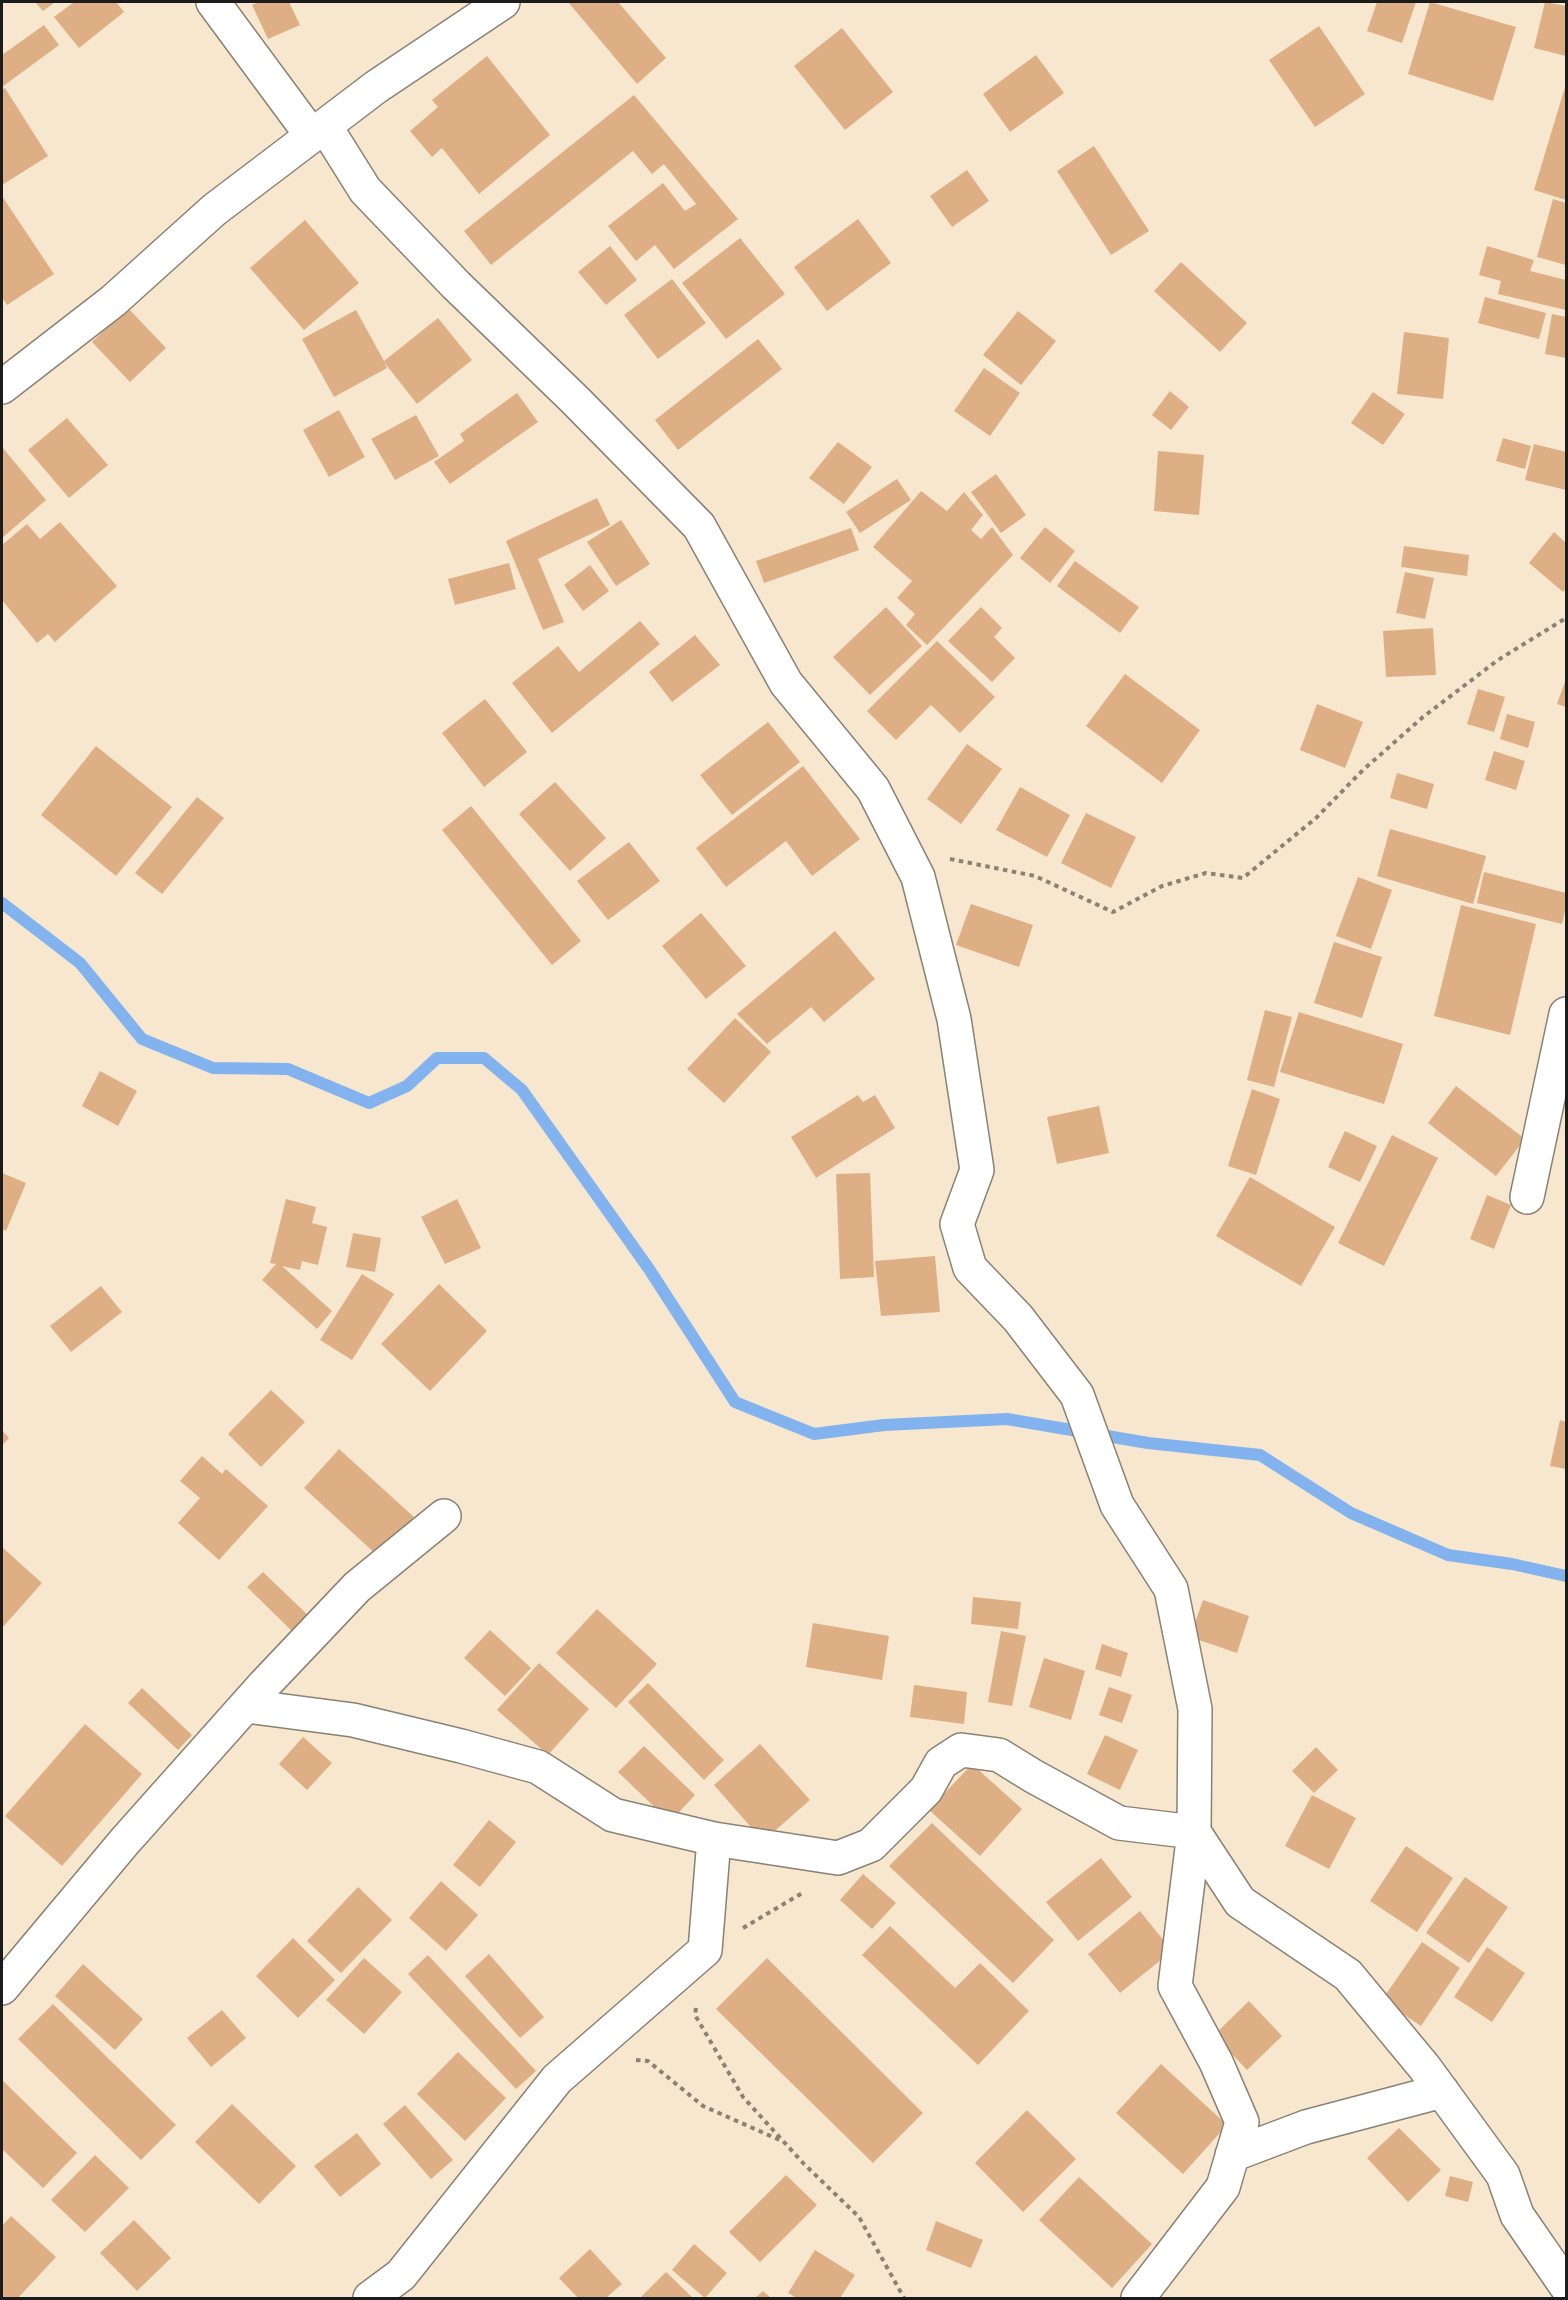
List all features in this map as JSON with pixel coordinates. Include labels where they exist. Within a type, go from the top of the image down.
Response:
[{"type":"street","points":[[213,2],[373,199],[456,285],[575,400],[699,526],[786,683],[873,789],[918,877],[954,1019],[977,1170],[957,1224],[970,1268],[1018,1318],[1077,1395],[1117,1505],[1172,1590],[1195,1708],[1194,1832],[1175,1986],[1216,2062],[1242,2122],[1223,2187],[1138,2298]]},
{"type":"street","points":[[2,387],[113,301],[214,210],[376,87],[503,2]]},
{"type":"street","points":[[1527,1197],[1566,1014]]},
{"type":"street","points":[[2,1988],[125,1841],[357,1587],[444,1516]]},
{"type":"street","points":[[246,1706],[353,1720],[538,1767],[613,1815],[714,1839],[838,1858],[871,1845],[926,1790],[941,1762],[962,1750],[999,1755],[1119,1823],[1194,1832],[1240,1902],[1348,1975],[1442,2091],[1503,2175],[1517,2215],[1566,2286]]},
{"type":"street","points":[[370,2298],[401,2275],[557,2079],[705,1950],[714,1839]]},
{"type":"street","points":[[1232,2156],[1306,2127],[1442,2091]]},
{"type":"path","points":[[905,851],[1035,876],[1113,912],[1162,886],[1206,873],[1243,878],[1316,818],[1363,770],[1423,717],[1498,660],[1566,618]]},
{"type":"path","points":[[838,1858],[816,1886],[705,1950],[695,2015],[743,2097],[804,2164],[859,2217],[904,2298]]},
{"type":"path","points":[[581,2058],[648,2061],[703,2106],[784,2141]]},
{"type":"building","points":[[35,2],[55,2],[43,11]]},
{"type":"building","points":[[74,2],[116,2],[124,12],[79,48],[54,17]]},
{"type":"building","points":[[259,2],[289,2],[300,25],[268,39],[252,5]]},
{"type":"building","points":[[568,2],[618,2],[666,58],[637,84]]},
{"type":"building","points":[[1377,2],[1416,2],[1402,43],[1367,31]]},
{"type":"building","points":[[1430,2],[1516,27],[1493,101],[1408,74]]},
{"type":"building","points":[[1545,2],[1566,6],[1566,56],[1534,48]]},
{"type":"building","points":[[44,25],[59,45],[2,87],[2,55]]},
{"type":"building","points":[[1319,26],[1365,94],[1315,127],[1269,60]]},
{"type":"building","points":[[842,28],[893,92],[845,130],[794,66]]},
{"type":"building","points":[[1036,55],[1064,93],[1010,132],[983,94]]},
{"type":"building","points":[[487,56],[550,135],[479,194],[442,148],[432,157],[410,131],[438,107],[432,100]]},
{"type":"building","points":[[1566,87],[1566,200],[1534,190]]},
{"type":"building","points":[[5,88],[48,156],[2,185],[2,90]]},
{"type":"building","points":[[634,95],[738,219],[674,269],[655,245],[636,261],[608,226],[663,183],[685,211],[696,204],[664,164],[652,174],[633,151],[491,265],[464,231]]},
{"type":"building","points":[[1094,146],[1149,231],[1111,255],[1057,171]]},
{"type":"building","points":[[967,170],[989,201],[952,227],[930,196]]},
{"type":"building","points":[[2,196],[54,274],[7,305],[2,297]]},
{"type":"building","points":[[1553,199],[1566,203],[1566,265],[1537,257]]},
{"type":"building","points":[[858,219],[891,263],[827,311],[794,267]]},
{"type":"building","points":[[305,220],[359,283],[304,330],[250,268]]},
{"type":"building","points":[[740,238],[785,294],[726,339],[682,283]]},
{"type":"building","points":[[610,246],[637,280],[606,305],[578,272]]},
{"type":"building","points":[[1487,246],[1534,260],[1530,271],[1566,280],[1566,310],[1498,294],[1501,281],[1479,275]]},
{"type":"building","points":[[1181,262],[1247,323],[1220,352],[1154,291]]},
{"type":"building","points":[[672,279],[706,323],[658,359],[624,315]]},
{"type":"building","points":[[1485,297],[1546,313],[1539,339],[1478,323]]},
{"type":"building","points":[[128,308],[166,348],[130,382],[92,342]]},
{"type":"building","points":[[356,310],[384,361],[438,318],[472,360],[417,404],[384,362],[387,368],[334,397],[302,339]]},
{"type":"building","points":[[1018,311],[1056,341],[1021,385],[983,355]]},
{"type":"building","points":[[1552,314],[1566,317],[1566,358],[1545,354]]},
{"type":"building","points":[[1404,332],[1449,338],[1443,399],[1397,394]]},
{"type":"building","points":[[758,339],[782,369],[678,450],[655,420]]},
{"type":"building","points":[[984,368],[1020,393],[990,436],[954,411]]},
{"type":"building","points":[[1170,391],[1189,407],[1171,430],[1152,415]]},
{"type":"building","points":[[1373,392],[1405,414],[1383,445],[1351,423]]},
{"type":"building","points":[[517,393],[538,422],[450,484],[434,462],[464,441],[460,434]]},
{"type":"building","points":[[339,410],[365,457],[329,477],[303,430]]},
{"type":"building","points":[[416,415],[439,456],[395,480],[371,439]]},
{"type":"building","points":[[67,418],[108,465],[69,498],[28,450]]},
{"type":"building","points":[[1503,438],[1531,446],[1525,469],[1496,461]]},
{"type":"building","points":[[838,442],[872,467],[844,504],[809,478]]},
{"type":"building","points":[[1534,444],[1566,452],[1566,490],[1525,480]]},
{"type":"building","points":[[2,447],[46,500],[2,538]]},
{"type":"building","points":[[1158,451],[1204,455],[1199,515],[1154,511]]},
{"type":"building","points":[[996,474],[1026,515],[1001,533],[971,492]]},
{"type":"building","points":[[897,479],[911,500],[860,533],[846,512]]},
{"type":"building","points":[[921,491],[947,511],[964,492],[983,515],[971,530],[981,539],[992,527],[1013,555],[927,645],[906,625],[915,614],[897,598],[912,581],[873,547]]},
{"type":"building","points":[[597,498],[610,525],[538,559],[564,622],[543,630],[506,541]]},
{"type":"building","points":[[621,520],[650,564],[616,586],[587,542]]},
{"type":"building","points":[[60,522],[117,586],[55,642],[48,634],[37,643],[2,600],[2,545],[27,524],[40,539]]},
{"type":"building","points":[[1045,527],[1075,551],[1050,583],[1020,558]]},
{"type":"building","points":[[851,528],[859,550],[764,583],[756,561]]},
{"type":"building","points":[[1554,532],[1566,543],[1566,588],[1563,592],[1529,563]]},
{"type":"building","points":[[1404,546],[1469,555],[1467,576],[1401,567]]},
{"type":"building","points":[[1075,561],[1139,607],[1120,633],[1057,586]]},
{"type":"building","points":[[509,563],[516,589],[455,605],[448,579]]},
{"type":"building","points":[[590,565],[609,591],[583,611],[564,585]]},
{"type":"building","points":[[1405,572],[1434,578],[1425,619],[1396,613]]},
{"type":"building","points":[[886,607],[922,646],[870,695],[833,657]]},
{"type":"building","points":[[981,607],[1002,628],[994,637],[1015,658],[992,682],[948,641]]},
{"type":"building","points":[[640,621],[660,644],[552,733],[512,683],[558,646],[579,672]]},
{"type":"building","points":[[1433,628],[1436,675],[1386,677],[1383,631]]},
{"type":"building","points":[[695,635],[720,665],[672,702],[649,672]]},
{"type":"building","points":[[937,641],[995,697],[960,733],[931,705],[896,740],[867,711]]},
{"type":"building","points":[[1125,674],[1200,730],[1162,783],[1086,726]]},
{"type":"building","points":[[1566,679],[1566,707],[1557,704]]},
{"type":"building","points":[[1478,689],[1505,697],[1494,732],[1467,724]]},
{"type":"building","points":[[485,699],[527,752],[484,787],[442,733]]},
{"type":"building","points":[[1317,704],[1363,722],[1345,768],[1300,750]]},
{"type":"building","points":[[1507,714],[1535,722],[1528,748],[1500,739]]},
{"type":"building","points":[[768,722],[800,762],[732,815],[700,775]]},
{"type":"building","points":[[967,744],[1002,769],[961,824],[927,799]]},
{"type":"building","points":[[96,746],[172,807],[116,876],[41,815]]},
{"type":"building","points":[[1494,751],[1525,761],[1516,790],[1485,780]]},
{"type":"building","points":[[803,766],[860,839],[812,876],[786,841],[726,887],[696,848]]},
{"type":"building","points":[[1397,773],[1434,784],[1427,809],[1390,798]]},
{"type":"building","points":[[555,782],[606,838],[570,871],[519,814]]},
{"type":"building","points":[[1020,787],[1070,815],[1047,857],[996,830]]},
{"type":"building","points":[[197,797],[224,818],[162,894],[135,873]]},
{"type":"building","points":[[471,806],[581,941],[552,965],[442,830]]},
{"type":"building","points":[[1086,813],[1136,837],[1111,888],[1061,863]]},
{"type":"building","points":[[1390,829],[1486,856],[1473,904],[1377,876]]},
{"type":"building","points":[[629,842],[660,881],[608,920],[577,881]]},
{"type":"building","points":[[1484,872],[1566,893],[1562,924],[1477,903]]},
{"type":"building","points":[[1358,877],[1392,890],[1371,949],[1336,936]]},
{"type":"building","points":[[971,904],[1033,925],[1019,967],[956,945]]},
{"type":"building","points":[[1461,905],[1536,924],[1510,1035],[1434,1016]]},
{"type":"building","points":[[701,913],[746,966],[706,999],[662,946]]},
{"type":"building","points":[[835,931],[875,979],[824,1022],[811,1007],[767,1044],[737,1014]]},
{"type":"building","points":[[1334,942],[1382,957],[1362,1018],[1314,1003]]},
{"type":"building","points":[[1265,1010],[1292,1017],[1274,1087],[1247,1080]]},
{"type":"building","points":[[1299,1012],[1403,1044],[1384,1104],[1280,1072]]},
{"type":"building","points":[[735,1018],[771,1052],[724,1103],[687,1069]]},
{"type":"building","points":[[100,1071],[137,1091],[118,1126],[82,1106]]},
{"type":"building","points":[[1456,1086],[1525,1139],[1496,1176],[1428,1123]]},
{"type":"building","points":[[1252,1089],[1280,1099],[1256,1175],[1228,1166]]},
{"type":"building","points":[[858,1095],[863,1102],[875,1095],[895,1128],[816,1178],[791,1137]]},
{"type":"building","points":[[1099,1106],[1109,1153],[1057,1164],[1047,1117]]},
{"type":"building","points":[[1345,1131],[1377,1146],[1360,1182],[1328,1167]]},
{"type":"building","points":[[1392,1135],[1438,1158],[1384,1266],[1338,1243]]},
{"type":"building","points":[[2,1173],[26,1183],[6,1231],[2,1229]]},
{"type":"building","points":[[870,1173],[874,1277],[840,1279],[836,1174]]},
{"type":"building","points":[[1250,1177],[1335,1227],[1301,1286],[1216,1236]]},
{"type":"building","points":[[1487,1195],[1511,1205],[1494,1249],[1470,1239]]},
{"type":"building","points":[[286,1199],[316,1207],[312,1223],[327,1227],[318,1265],[302,1261],[300,1270],[282,1266],[332,1311],[317,1329],[262,1280],[276,1264],[270,1263]]},
{"type":"building","points":[[457,1199],[481,1248],[445,1264],[421,1217]]},
{"type":"building","points":[[353,1233],[381,1238],[375,1272],[346,1267]]},
{"type":"building","points":[[935,1256],[940,1312],[881,1316],[875,1261]]},
{"type":"building","points":[[362,1274],[394,1294],[352,1360],[320,1340]]},
{"type":"building","points":[[439,1284],[487,1331],[430,1391],[381,1344]]},
{"type":"building","points":[[101,1286],[122,1312],[71,1352],[50,1326]]},
{"type":"building","points":[[271,1390],[305,1422],[261,1467],[228,1434]]},
{"type":"building","points":[[1560,1420],[1566,1422],[1566,1469],[1550,1466]]},
{"type":"building","points":[[2,1430],[9,1438],[2,1445]]},
{"type":"building","points":[[339,1449],[415,1518],[380,1558],[304,1488]]},
{"type":"building","points":[[202,1456],[222,1474],[226,1469],[268,1506],[219,1560],[178,1523],[200,1498],[180,1481]]},
{"type":"building","points":[[3,1548],[42,1583],[2,1628],[2,1550]]},
{"type":"building","points":[[263,1572],[313,1620],[297,1636],[247,1587]]},
{"type":"building","points":[[973,1597],[1021,1602],[1018,1629],[971,1624]]},
{"type":"building","points":[[1203,1600],[1249,1616],[1237,1653],[1190,1637]]},
{"type":"building","points":[[597,1609],[657,1664],[616,1708],[556,1653]]},
{"type":"building","points":[[813,1623],[889,1636],[882,1680],[806,1667]]},
{"type":"building","points":[[490,1630],[531,1668],[505,1696],[464,1658]]},
{"type":"building","points":[[1001,1631],[1026,1636],[1012,1706],[988,1702]]},
{"type":"building","points":[[1102,1644],[1128,1653],[1121,1677],[1095,1669]]},
{"type":"building","points":[[1044,1658],[1085,1671],[1071,1720],[1029,1707]]},
{"type":"building","points":[[539,1663],[589,1709],[548,1755],[497,1710]]},
{"type":"building","points":[[648,1683],[724,1760],[704,1780],[628,1702]]},
{"type":"building","points":[[914,1685],[967,1692],[964,1724],[910,1717]]},
{"type":"building","points":[[1109,1687],[1132,1695],[1122,1723],[1099,1715]]},
{"type":"building","points":[[142,1688],[192,1735],[178,1750],[128,1703]]},
{"type":"building","points":[[85,1724],[142,1774],[62,1866],[5,1816]]},
{"type":"building","points":[[1105,1735],[1138,1750],[1120,1790],[1087,1774]]},
{"type":"building","points":[[303,1737],[332,1763],[307,1790],[279,1764]]},
{"type":"building","points":[[760,1744],[810,1800],[763,1841],[714,1785]]},
{"type":"building","points":[[644,1746],[695,1795],[670,1822],[618,1772]]},
{"type":"building","points":[[1316,1747],[1338,1770],[1314,1793],[1292,1771]]},
{"type":"building","points":[[972,1764],[1022,1809],[980,1856],[929,1810]]},
{"type":"building","points":[[1312,1795],[1356,1818],[1329,1869],[1285,1846]]},
{"type":"building","points":[[489,1820],[516,1842],[480,1887],[453,1865]]},
{"type":"building","points":[[932,1823],[1054,1940],[1013,1983],[889,1866]]},
{"type":"building","points":[[1406,1846],[1453,1878],[1417,1932],[1370,1901]]},
{"type":"building","points":[[1101,1858],[1132,1897],[1078,1941],[1046,1902]]},
{"type":"building","points":[[863,1874],[896,1903],[872,1929],[840,1900]]},
{"type":"building","points":[[1465,1877],[1508,1907],[1469,1963],[1426,1933]]},
{"type":"building","points":[[441,1881],[478,1915],[446,1951],[409,1918]]},
{"type":"building","points":[[358,1887],[392,1920],[341,1973],[307,1941]]},
{"type":"building","points":[[1140,1911],[1172,1951],[1120,1993],[1088,1954]]},
{"type":"building","points":[[890,1926],[955,1988],[980,1963],[1029,2011],[978,2065],[862,1955]]},
{"type":"building","points":[[293,1938],[335,1980],[298,2018],[256,1976]]},
{"type":"building","points":[[1422,1942],[1460,1968],[1421,2026],[1382,2000]]},
{"type":"building","points":[[1487,1947],[1525,1973],[1492,2022],[1454,1997]]},
{"type":"building","points":[[489,1954],[544,2017],[520,2038],[465,1976]]},
{"type":"building","points":[[428,1955],[536,2071],[516,2089],[408,1974]]},
{"type":"building","points":[[364,1958],[402,1992],[364,2034],[326,2000]]},
{"type":"building","points":[[767,1958],[923,2113],[873,2163],[716,2009]]},
{"type":"building","points":[[83,1964],[143,2019],[115,2050],[55,1996]]},
{"type":"building","points":[[1249,2001],[1282,2036],[1247,2070],[1214,2035]]},
{"type":"building","points":[[53,2004],[176,2125],[141,2160],[18,2039]]},
{"type":"building","points":[[222,2010],[246,2038],[211,2067],[187,2038]]},
{"type":"building","points":[[458,2052],[506,2098],[465,2141],[417,2094]]},
{"type":"building","points":[[1161,2064],[1227,2125],[1183,2174],[1116,2113]]},
{"type":"building","points":[[2,2080],[77,2153],[43,2188],[2,2149]]},
{"type":"building","points":[[232,2104],[296,2166],[259,2204],[195,2142]]},
{"type":"building","points":[[405,2105],[453,2160],[431,2179],[383,2124]]},
{"type":"building","points":[[1027,2110],[1076,2159],[1023,2212],[975,2163]]},
{"type":"building","points":[[1399,2128],[1441,2170],[1408,2202],[1367,2158]]},
{"type":"building","points":[[357,2133],[381,2164],[340,2197],[314,2166]]},
{"type":"building","points":[[95,2155],[129,2188],[85,2232],[51,2200]]},
{"type":"building","points":[[786,2175],[817,2205],[760,2262],[729,2232]]},
{"type":"building","points":[[1450,2176],[1473,2182],[1468,2202],[1445,2196]]},
{"type":"building","points":[[1079,2177],[1152,2244],[1112,2288],[1039,2220]]},
{"type":"building","points":[[11,2216],[56,2257],[18,2298],[2,2298],[2,2226]]},
{"type":"building","points":[[134,2220],[171,2258],[137,2291],[100,2253]]},
{"type":"building","points":[[936,2221],[983,2240],[971,2268],[926,2250]]},
{"type":"building","points":[[694,2244],[727,2273],[705,2298],[672,2270]]},
{"type":"building","points":[[590,2249],[622,2284],[606,2298],[578,2298],[559,2278]]},
{"type":"building","points":[[815,2250],[855,2275],[840,2298],[797,2298],[788,2293]]},
{"type":"building","points":[[666,2272],[693,2298],[640,2298]]},
{"type":"building","points":[[763,2291],[771,2298],[755,2298]]},
{"type":"waterway","points":[[2,903],[80,963],[142,1039],[213,1068],[288,1069],[369,1103],[407,1086],[437,1058],[484,1058],[522,1090],[649,1269],[735,1402],[814,1434],[884,1425],[1007,1419],[1148,1443],[1260,1455],[1351,1513],[1448,1555],[1512,1564],[1566,1576]]}]
